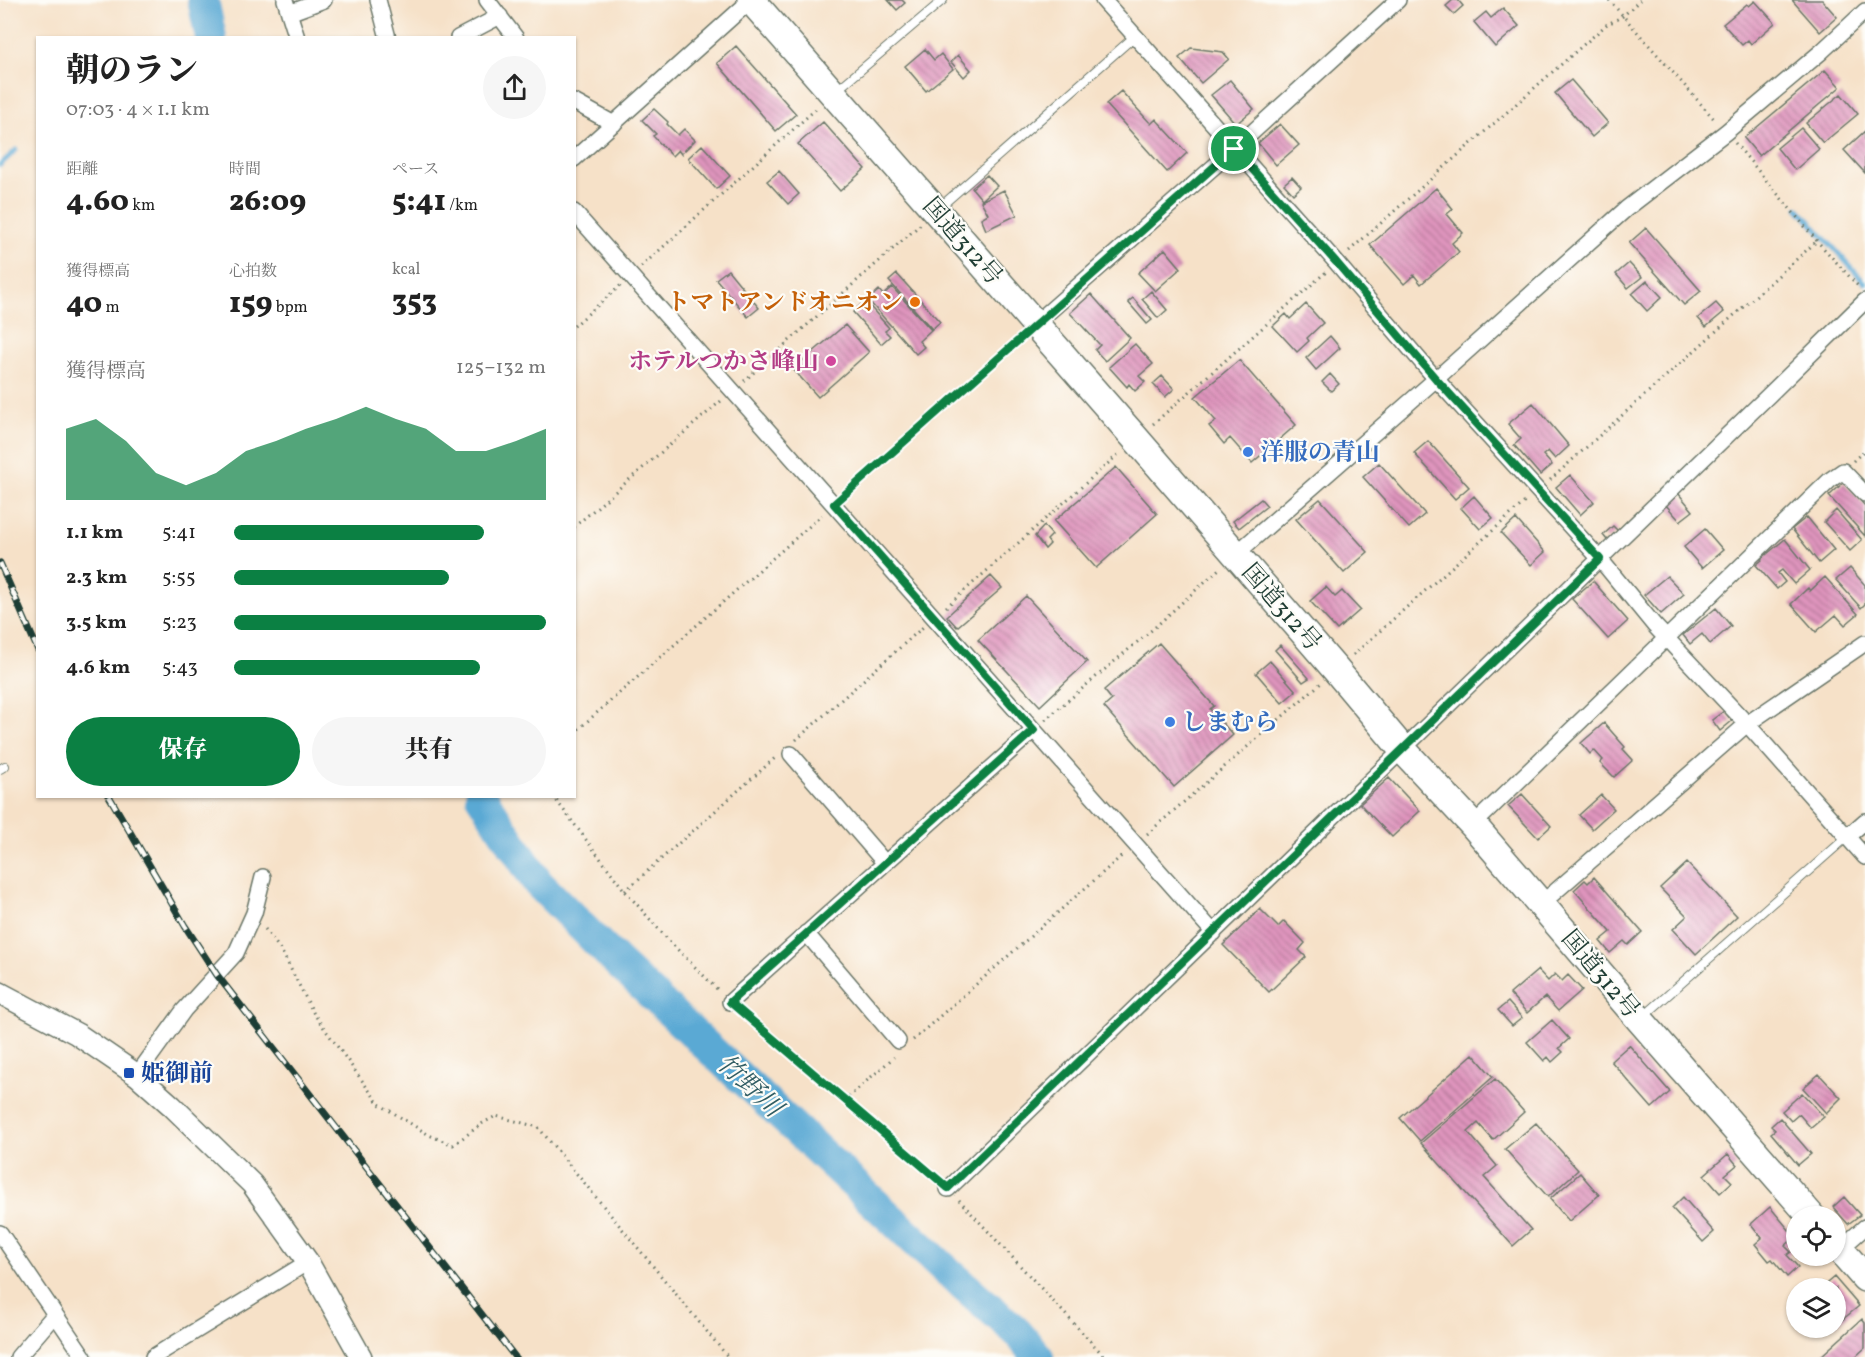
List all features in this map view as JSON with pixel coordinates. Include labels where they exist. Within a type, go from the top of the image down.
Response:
[{"type":"highway","name":"国道312号","points":[[751,0],[1236,554],[1403,750],[1473,825],[1802,1206]]},
{"type":"highway","points":[[1846,1256],[1865,1278]]},
{"type":"street","points":[[296,36],[287,7],[324,0]]},
{"type":"street","points":[[378,0],[387,36]]},
{"type":"street","points":[[487,0],[515,36]]},
{"type":"street","points":[[576,157],[751,0]]},
{"type":"street","points":[[1103,0],[1336,262],[1436,379],[1600,559],[1666,637],[1747,723],[1865,857]]},
{"type":"street","points":[[1035,324],[1234,149],[1398,0]]},
{"type":"street","points":[[1236,554],[1626,209],[1726,132],[1821,52],[1865,11]]},
{"type":"street","points":[[462,36],[500,16]]},
{"type":"street","points":[[576,103],[614,124]]},
{"type":"street","points":[[576,214],[1214,933]]},
{"type":"street","points":[[948,1188],[1865,301]]},
{"type":"street","points":[[1473,825],[1836,475],[1843,471],[1865,494]]},
{"type":"street","points":[[1541,904],[1747,723],[1865,643]]},
{"type":"street","points":[[730,1002],[1034,730]]},
{"type":"street","points":[[792,748],[885,863]]},
{"type":"street","points":[[1847,837],[1865,822]]},
{"type":"street","points":[[137,1075],[184,1010],[236,953],[254,913],[263,877]]},
{"type":"street","points":[[806,933],[898,1041]]},
{"type":"street","points":[[0,993],[77,1034],[137,1075],[252,1184],[308,1263],[361,1357]]},
{"type":"street","points":[[1846,1241],[1865,1227]]},
{"type":"street","points":[[0,1233],[84,1357]]},
{"type":"street","points":[[153,1357],[308,1263]]},
{"type":"street","points":[[18,1357],[55,1314]]},
{"type":"lane","points":[[833,94],[943,0]]},
{"type":"lane","points":[[936,210],[1135,36]]},
{"type":"lane","points":[[1640,1020],[1847,837]]},
{"type":"path","points":[[1609,0],[1865,294]]},
{"type":"path","points":[[792,748],[934,617],[1336,262],[1606,25],[1623,16],[1640,0]]},
{"type":"path","points":[[576,324],[833,94]]},
{"type":"path","points":[[576,525],[734,391],[936,210]]},
{"type":"path","points":[[576,731],[1035,324]]},
{"type":"path","points":[[1034,730],[1154,628],[1236,554]]},
{"type":"path","points":[[625,891],[775,758]]},
{"type":"path","points":[[555,798],[625,891],[670,942],[730,1002],[948,1188],[1105,1357]]},
{"type":"path","points":[[254,913],[282,952],[314,1014],[379,1104],[429,1135],[453,1145],[496,1116],[538,1127],[728,1357]]},
{"type":"building","points":[[888,0],[902,0],[905,3],[897,10]]},
{"type":"building","points":[[1453,0],[1458,0],[1463,6],[1454,14],[1446,6]]},
{"type":"building","points":[[1792,0],[1822,0],[1837,17],[1820,32]]},
{"type":"building","points":[[1755,1],[1775,23],[1751,44],[1748,40],[1742,45],[1723,24],[1747,4],[1749,6]]},
{"type":"building","points":[[1503,8],[1519,26],[1495,47],[1474,22],[1486,12],[1491,18]]},
{"type":"building","points":[[736,46],[796,114],[776,131],[717,63]]},
{"type":"building","points":[[1191,48],[1223,52],[1229,59],[1201,83],[1179,58]]},
{"type":"building","points":[[925,49],[934,60],[941,54],[953,69],[926,91],[905,66]]},
{"type":"building","points":[[958,55],[971,70],[964,77],[951,62]]},
{"type":"building","points":[[1825,70],[1840,87],[1759,156],[1744,138]]},
{"type":"building","points":[[1230,80],[1254,109],[1236,124],[1211,95]]},
{"type":"building","points":[[1571,80],[1608,123],[1592,137],[1555,93]]},
{"type":"building","points":[[1121,91],[1151,124],[1156,119],[1187,153],[1167,172],[1106,104]]},
{"type":"building","points":[[1841,94],[1858,114],[1823,143],[1806,123]]},
{"type":"building","points":[[654,109],[678,135],[684,129],[695,140],[681,154],[678,150],[672,156],[642,120]]},
{"type":"building","points":[[823,122],[865,169],[840,191],[798,144]]},
{"type":"building","points":[[1280,124],[1299,145],[1276,165],[1258,143]]},
{"type":"building","points":[[1801,128],[1819,149],[1795,170],[1777,148]]},
{"type":"building","points":[[1865,131],[1865,173],[1844,150]]},
{"type":"building","points":[[702,145],[730,176],[716,189],[688,158]]},
{"type":"building","points":[[779,171],[799,194],[788,204],[767,181]]},
{"type":"building","points":[[987,175],[997,186],[982,200],[972,188]]},
{"type":"building","points":[[1292,177],[1301,187],[1293,194],[1284,184]]},
{"type":"building","points":[[1436,188],[1453,209],[1447,214],[1463,233],[1452,243],[1459,252],[1421,284],[1414,275],[1404,284],[1370,245]]},
{"type":"building","points":[[1004,190],[1017,215],[986,230],[981,218],[988,214],[981,201]]},
{"type":"building","points":[[1646,228],[1701,291],[1684,305],[1629,243]]},
{"type":"building","points":[[1165,249],[1181,268],[1155,291],[1138,273]]},
{"type":"building","points":[[1629,263],[1642,277],[1628,288],[1616,274]]},
{"type":"building","points":[[728,270],[759,308],[748,317],[716,279]]},
{"type":"building","name":"トマトアンドオニオン","points":[[897,274],[940,322],[932,329],[889,281]]},
{"type":"building","points":[[1647,281],[1662,297],[1647,311],[1632,294]]},
{"type":"building","name":"ホテルつかさ峰山","points":[[892,287],[931,330],[919,341],[924,347],[916,354],[868,300],[879,290],[883,295]]},
{"type":"building","points":[[1151,291],[1167,310],[1158,318],[1142,299]]},
{"type":"building","points":[[1091,294],[1130,338],[1105,361],[1095,350],[1100,345],[1070,313]]},
{"type":"building","points":[[1133,298],[1152,320],[1147,324],[1128,302]]},
{"type":"building","name":"ホテルつかさ峰山","points":[[865,301],[889,328],[885,331],[890,336],[881,344],[853,312]]},
{"type":"building","points":[[1716,303],[1724,312],[1706,327],[1698,318]]},
{"type":"building","points":[[1306,304],[1323,323],[1307,338],[1309,341],[1297,352],[1273,326],[1286,314],[1290,319]]},
{"type":"building","name":"ホテルつかさ峰山","points":[[845,325],[869,352],[818,397],[793,369]]},
{"type":"building","points":[[1330,336],[1340,348],[1316,370],[1306,358]]},
{"type":"building","points":[[1135,344],[1153,364],[1139,376],[1145,382],[1135,391],[1129,384],[1127,387],[1109,367]]},
{"type":"building","points":[[1239,360],[1296,425],[1252,463],[1230,438],[1224,444],[1209,426],[1216,421],[1195,397]]},
{"type":"building","points":[[1330,374],[1339,384],[1331,391],[1322,382]]},
{"type":"building","points":[[1162,376],[1174,389],[1165,397],[1153,384]]},
{"type":"building","points":[[1533,403],[1569,446],[1555,459],[1548,451],[1543,455],[1552,465],[1540,475],[1514,445],[1521,439],[1508,424]]},
{"type":"building","points":[[1428,441],[1469,487],[1455,499],[1414,453]]},
{"type":"building","points":[[1379,463],[1425,514],[1409,528],[1363,477]]},
{"type":"building","points":[[1116,467],[1157,514],[1096,568],[1054,521]]},
{"type":"building","points":[[1570,475],[1594,502],[1580,515],[1556,487]]},
{"type":"building","points":[[1844,482],[1865,506],[1865,536],[1829,496]]},
{"type":"building","points":[[1678,493],[1693,511],[1680,521],[1665,504]]},
{"type":"building","points":[[1474,496],[1493,518],[1480,529],[1461,508]]},
{"type":"building","points":[[1261,499],[1267,506],[1239,528],[1233,521]]},
{"type":"building","points":[[1320,499],[1368,552],[1344,573],[1296,519]]},
{"type":"building","points":[[1836,510],[1862,540],[1850,551],[1824,522]]},
{"type":"building","points":[[1807,517],[1834,550],[1819,563],[1792,529]]},
{"type":"building","points":[[1516,519],[1545,552],[1531,565],[1501,533]]},
{"type":"building","points":[[1044,526],[1052,535],[1047,540],[1050,544],[1045,549],[1035,536]]},
{"type":"building","points":[[1613,526],[1618,531],[1607,540],[1603,535]]},
{"type":"building","points":[[1705,529],[1723,550],[1702,568],[1684,547]]},
{"type":"building","points":[[1785,539],[1810,570],[1794,584],[1782,570],[1778,573],[1785,582],[1777,589],[1756,565]]},
{"type":"building","points":[[1850,568],[1865,585],[1865,604],[1861,608],[1836,580]]},
{"type":"building","points":[[991,576],[1002,588],[957,627],[947,616]]},
{"type":"building","points":[[1667,576],[1684,594],[1661,614],[1644,595]]},
{"type":"building","points":[[1825,577],[1858,614],[1845,625],[1836,615],[1816,632],[1791,604],[1808,588],[1810,591]]},
{"type":"building","points":[[1593,581],[1628,621],[1608,639],[1572,599]]},
{"type":"building","points":[[1326,587],[1335,597],[1342,591],[1360,610],[1337,630],[1310,601]]},
{"type":"building","points":[[1026,596],[1087,662],[1040,706],[978,640]]},
{"type":"building","points":[[1716,608],[1731,626],[1710,644],[1702,634],[1690,644],[1683,635]]},
{"type":"building","name":"しまむら","points":[[1159,643],[1214,706],[1210,709],[1233,735],[1174,787],[1104,707],[1112,700],[1104,690]]},
{"type":"building","points":[[1280,645],[1309,678],[1303,682],[1275,650]]},
{"type":"building","points":[[1270,661],[1296,691],[1282,703],[1256,673]]},
{"type":"building","points":[[1724,711],[1732,721],[1720,731],[1712,720]]},
{"type":"building","points":[[1604,723],[1633,760],[1614,777],[1600,763],[1603,760],[1594,750],[1590,754],[1581,743]]},
{"type":"building","points":[[1389,778],[1420,811],[1392,837],[1360,804]]},
{"type":"building","points":[[1522,794],[1551,826],[1538,838],[1508,806]]},
{"type":"building","points":[[1601,795],[1614,809],[1592,829],[1579,815]]},
{"type":"building","points":[[1687,863],[1737,916],[1696,954],[1673,929],[1687,916],[1660,888]]},
{"type":"building","points":[[1594,877],[1642,932],[1628,945],[1624,941],[1610,953],[1600,941],[1611,932],[1574,890],[1585,880],[1588,883]]},
{"type":"building","points":[[1260,909],[1278,927],[1284,921],[1305,943],[1299,950],[1306,957],[1269,992],[1223,945]]},
{"type":"building","points":[[1538,970],[1548,981],[1555,974],[1562,981],[1568,975],[1582,990],[1558,1011],[1545,997],[1527,1013],[1510,994]]},
{"type":"building","points":[[1508,1002],[1522,1018],[1512,1026],[1498,1010]]},
{"type":"building","points":[[1552,1020],[1569,1039],[1559,1048],[1563,1052],[1552,1062],[1548,1057],[1544,1061],[1527,1042]]},
{"type":"building","points":[[1629,1045],[1670,1092],[1652,1108],[1611,1061]]},
{"type":"building","points":[[1473,1054],[1493,1077],[1420,1141],[1400,1118]]},
{"type":"building","points":[[1819,1074],[1841,1098],[1826,1113],[1803,1088]]},
{"type":"building","points":[[1495,1079],[1524,1112],[1493,1140],[1478,1123],[1468,1132],[1497,1166],[1484,1177],[1531,1230],[1513,1246],[1421,1143]]},
{"type":"building","points":[[1802,1093],[1824,1117],[1811,1128],[1799,1114],[1791,1121],[1782,1111]]},
{"type":"building","points":[[1780,1118],[1811,1154],[1798,1165],[1771,1133],[1775,1130],[1771,1126]]},
{"type":"building","points":[[1536,1123],[1578,1170],[1548,1197],[1505,1149]]},
{"type":"building","points":[[1728,1154],[1737,1165],[1725,1175],[1732,1182],[1720,1193],[1704,1175]]},
{"type":"building","points":[[1580,1173],[1599,1195],[1569,1221],[1550,1199]]},
{"type":"building","points":[[1683,1197],[1714,1232],[1703,1242],[1672,1208]]},
{"type":"building","points":[[1844,1197],[1860,1215],[1848,1224],[1846,1206],[1834,1206]]},
{"type":"building","points":[[1770,1207],[1786,1226],[1786,1266],[1798,1267],[1787,1277],[1755,1244],[1762,1238],[1751,1224]]},
{"type":"building","points":[[1846,1291],[1859,1306],[1846,1317]]},
{"type":"building","points":[[1862,1319],[1865,1323],[1865,1348],[1855,1357],[1820,1357],[1841,1338],[1846,1338],[1846,1333]]},
{"type":"waterway","name":"竹野川","points":[[203,0],[211,36]]},
{"type":"waterway","points":[[0,165],[16,150]]},
{"type":"waterway","points":[[1798,208],[1865,283]]},
{"type":"waterway","name":"竹野川","points":[[482,798],[538,883],[619,964],[946,1270],[1016,1331],[1038,1357]]},
{"type":"railway","points":[[0,563],[36,645]]},
{"type":"railway","points":[[110,798],[185,926],[217,975],[515,1357]]},
{"type":"place","name":"トマトアンドオニオン","points":[[915,302]]},
{"type":"place","name":"ホテルつかさ峰山","points":[[831,361]]},
{"type":"place","name":"洋服の青山","points":[[1248,452]]},
{"type":"place","name":"しまむら","points":[[1170,722]]},
{"type":"place","name":"姫御前","points":[[129,1073]]},
{"type":"route","points":[[1234,149],[1336,262],[1436,379],[1600,559],[948,1188],[730,1002],[1034,730],[834,504],[1234,149]]}]
